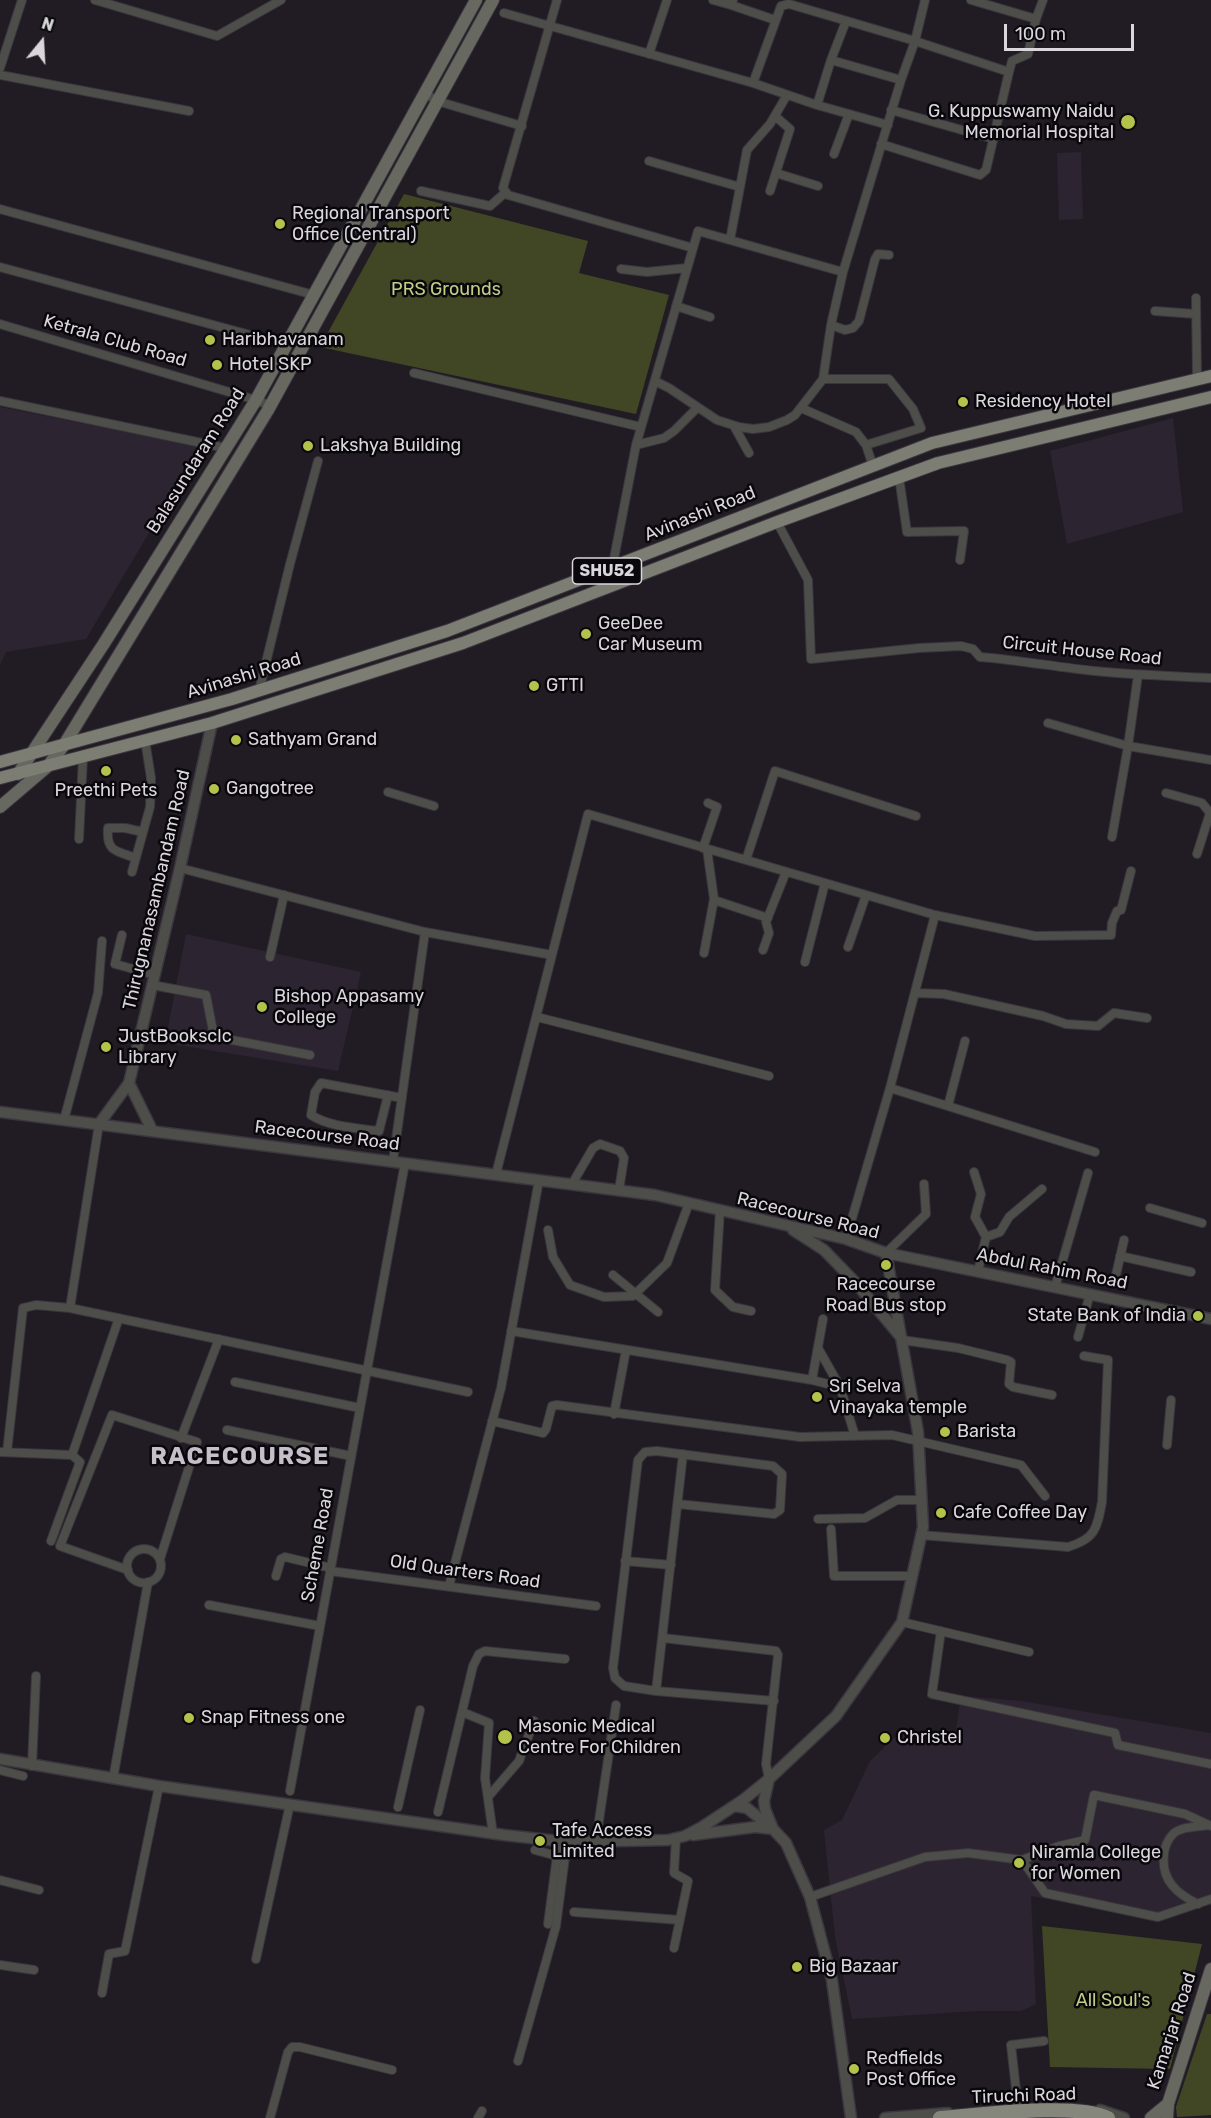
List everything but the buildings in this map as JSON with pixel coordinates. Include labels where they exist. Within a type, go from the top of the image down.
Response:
[{"type":"highway","name":"Tiruchi Road","points":[[940,2118],[1064,2110],[1102,2115],[1108,2118]]},
{"type":"main road","name":"Balasundaram Road","points":[[18,774],[103,645],[256,400],[476,0]]},
{"type":"main road","name":"Balasundaram Road","points":[[0,807],[48,766],[64,745],[271,406],[493,0]]},
{"type":"main road","points":[[329,267],[343,274]]},
{"type":"main road","name":"Avinashi Road","points":[[0,762],[260,691],[447,631],[612,569],[932,443],[1211,376]]},
{"type":"main road","name":"Avinashi Road","points":[[0,778],[212,723],[463,643],[777,522],[938,463],[1211,397]]},
{"type":"main road","name":"Kamarjar Road","points":[[1167,2118],[1168,2104],[1211,1969]]},
{"type":"main road","points":[[1151,2118],[1168,2104]]},
{"type":"street","points":[[0,68],[22,0]]},
{"type":"street","points":[[95,0],[217,36],[281,0]]},
{"type":"street","points":[[557,0],[503,188],[508,195],[693,248]]},
{"type":"street","points":[[649,54],[667,0]]},
{"type":"street","points":[[713,0],[732,3],[775,20]]},
{"type":"street","points":[[655,381],[717,420],[753,429],[769,427],[788,420],[801,408],[824,379],[831,325],[843,272],[891,110],[915,41],[925,0]]},
{"type":"street","points":[[971,0],[1036,19]]},
{"type":"street","points":[[881,144],[980,175],[986,170],[1012,61],[1028,54],[1043,0]]},
{"type":"street","points":[[753,83],[781,6],[789,2],[1009,72]]},
{"type":"street","points":[[504,13],[753,83],[817,105],[888,124]]},
{"type":"street","points":[[817,105],[846,21]]},
{"type":"street","points":[[831,60],[901,80]]},
{"type":"street","points":[[0,75],[189,111]]},
{"type":"street","points":[[425,93],[437,101],[522,126]]},
{"type":"street","points":[[730,240],[747,150],[775,116],[787,95]]},
{"type":"street","points":[[891,110],[994,139]]},
{"type":"street","points":[[834,154],[849,114]]},
{"type":"street","points":[[770,191],[790,129],[775,116]]},
{"type":"street","points":[[649,161],[740,187]]},
{"type":"street","points":[[776,173],[819,186]]},
{"type":"street","points":[[421,191],[490,206],[506,192]]},
{"type":"street","points":[[0,209],[314,295]]},
{"type":"street","points":[[612,569],[636,445],[698,231],[843,272]]},
{"type":"street","points":[[831,325],[845,330],[853,328],[859,321],[875,259],[878,254],[890,255]]},
{"type":"street","points":[[0,267],[287,345]]},
{"type":"street","points":[[621,269],[647,272],[687,268]]},
{"type":"street","points":[[1196,298],[1197,380]]},
{"type":"street","points":[[676,306],[710,317]]},
{"type":"street","points":[[1155,311],[1196,314]]},
{"type":"street","name":"Ketrala Club Road","points":[[0,324],[271,406]]},
{"type":"street","points":[[414,373],[641,427]]},
{"type":"street","points":[[824,379],[889,379],[913,409],[921,428],[866,445]]},
{"type":"street","points":[[0,401],[226,448]]},
{"type":"street","points":[[636,445],[664,438],[697,408]]},
{"type":"street","points":[[801,408],[856,432],[866,445],[873,466]]},
{"type":"street","points":[[734,426],[748,453]]},
{"type":"street","points":[[260,691],[290,564],[318,461]]},
{"type":"street","points":[[899,477],[907,532],[964,531],[960,560]]},
{"type":"street","name":"Circuit House Road","points":[[777,522],[808,580],[811,659],[961,645],[973,649],[980,657],[1029,661],[1093,671],[1211,678]]},
{"type":"street","points":[[1112,837],[1138,675]]},
{"type":"street","name":"Thirugnanasambandam Road","points":[[129,1083],[212,723]]},
{"type":"street","points":[[1048,723],[1128,746],[1211,760]]},
{"type":"street","points":[[132,872],[150,807],[151,778],[145,740]]},
{"type":"street","points":[[79,839],[83,757]]},
{"type":"street","points":[[746,860],[775,771],[916,816]]},
{"type":"street","points":[[388,792],[434,806]]},
{"type":"street","points":[[1166,793],[1202,803],[1210,813],[1197,854]]},
{"type":"street","points":[[704,954],[714,900],[705,848],[717,807],[708,802]]},
{"type":"street","points":[[496,1174],[588,814],[935,915],[1035,936],[1111,935],[1112,922],[1117,911],[1121,910],[1131,871]]},
{"type":"street","points":[[136,858],[115,851],[109,846],[108,828],[125,828],[143,832]]},
{"type":"street","points":[[180,868],[425,932],[552,955]]},
{"type":"street","points":[[763,950],[769,933],[766,922],[786,872]]},
{"type":"street","points":[[805,962],[825,884]]},
{"type":"street","points":[[270,957],[285,895]]},
{"type":"street","points":[[848,947],[866,895]]},
{"type":"street","points":[[714,900],[768,918]]},
{"type":"street","points":[[846,1239],[890,1088],[935,915]]},
{"type":"street","points":[[393,1161],[425,932]]},
{"type":"street","points":[[122,934],[114,964],[153,980],[206,995],[213,1031],[227,1039],[310,1055]]},
{"type":"street","points":[[64,1120],[99,993],[102,941]]},
{"type":"street","points":[[915,993],[944,994],[1043,1016],[1066,1024],[1098,1026],[1114,1013],[1147,1018]]},
{"type":"street","points":[[537,1017],[769,1076]]},
{"type":"street","points":[[948,1106],[965,1041]]},
{"type":"street","points":[[70,1308],[99,1124],[129,1083],[152,1130]]},
{"type":"street","points":[[388,1095],[379,1131],[319,1120],[311,1115],[315,1092],[321,1083],[388,1095],[402,1098]]},
{"type":"street","points":[[890,1088],[1095,1152]]},
{"type":"street","name":"Racecourse Road","points":[[0,1112],[655,1195],[846,1239],[886,1253],[918,1443],[921,1500],[921,1535],[902,1622],[836,1716],[769,1779],[710,1822],[680,1837],[668,1840],[563,1841],[494,1834],[159,1786],[0,1759]]},
{"type":"street","points":[[572,1184],[593,1148],[600,1144],[620,1151],[624,1158],[619,1190]]},
{"type":"street","name":"Scheme Road","points":[[290,1791],[405,1163]]},
{"type":"street","points":[[974,1172],[981,1194],[975,1217],[986,1238],[978,1272]]},
{"type":"street","points":[[1055,1287],[1088,1173]]},
{"type":"street","points":[[449,1586],[501,1388],[539,1180]]},
{"type":"street","points":[[886,1253],[926,1214],[924,1184]]},
{"type":"street","points":[[986,1238],[1000,1232],[1009,1217],[1042,1189]]},
{"type":"street","points":[[549,1230],[553,1257],[570,1285],[604,1298],[633,1296],[667,1263],[689,1203]]},
{"type":"street","points":[[1150,1208],[1202,1223]]},
{"type":"street","points":[[720,1210],[715,1290],[733,1307],[751,1311]]},
{"type":"street","points":[[787,1226],[824,1250],[855,1282],[902,1339],[958,1348],[1007,1360],[1011,1362],[1009,1384],[1013,1387],[1052,1395]]},
{"type":"street","points":[[1115,1279],[1124,1240]]},
{"type":"street","name":"Abdul Rahim Road","points":[[886,1253],[1211,1319]]},
{"type":"street","points":[[1120,1256],[1191,1272]]},
{"type":"street","points":[[613,1275],[658,1312]]},
{"type":"street","points":[[1078,1337],[1090,1294]]},
{"type":"street","points":[[51,1541],[80,1462],[72,1455],[4,1452],[23,1308],[36,1305],[70,1308],[468,1392]]},
{"type":"street","points":[[72,1455],[119,1318]]},
{"type":"street","points":[[812,1380],[823,1319]]},
{"type":"street","points":[[511,1331],[812,1380],[840,1387]]},
{"type":"street","points":[[181,1438],[219,1339]]},
{"type":"street","points":[[818,1348],[840,1387],[855,1436]]},
{"type":"street","points":[[614,1414],[626,1350]]},
{"type":"street","points":[[921,1535],[1068,1546],[1081,1543],[1092,1536],[1098,1525],[1102,1502],[1108,1360],[1084,1356]]},
{"type":"street","points":[[236,1382],[360,1408]]},
{"type":"street","points":[[1167,1445],[1171,1400]]},
{"type":"street","points":[[492,1420],[543,1433],[546,1430],[552,1406],[800,1437],[892,1435],[918,1443],[1021,1465],[1045,1496]]},
{"type":"street","points":[[112,1415],[197,1442],[160,1559],[161,1569],[152,1581],[136,1581],[128,1570],[60,1546],[112,1415]]},
{"type":"street","points":[[227,1430],[351,1456]]},
{"type":"street","points":[[678,1504],[774,1514],[780,1510],[782,1474],[773,1466],[657,1451],[645,1452],[638,1461],[613,1668],[615,1678],[624,1686],[656,1691],[774,1701]]},
{"type":"street","points":[[656,1691],[683,1454]]},
{"type":"street","points":[[818,1518],[865,1518],[897,1500],[921,1500]]},
{"type":"street","points":[[831,1529],[834,1576],[912,1576]]},
{"type":"street","points":[[128,1570],[128,1561],[131,1556],[141,1550],[152,1551],[160,1559]]},
{"type":"street","name":"Old Quarters Road","points":[[276,1576],[281,1559],[285,1557],[330,1569],[596,1606]]},
{"type":"street","points":[[625,1561],[671,1565]]},
{"type":"street","points":[[113,1779],[148,1582]]},
{"type":"street","points":[[209,1605],[320,1626]]},
{"type":"street","points":[[902,1622],[1029,1652]]},
{"type":"street","points":[[941,1632],[932,1694],[1115,1733],[1118,1745],[1211,1764]]},
{"type":"street","points":[[663,1638],[776,1651],[778,1655],[774,1701],[766,1764],[769,1779],[764,1801],[773,1829]]},
{"type":"street","points":[[438,1812],[475,1659],[479,1654],[485,1651],[565,1659]]},
{"type":"street","points":[[32,1766],[36,1676]]},
{"type":"street","points":[[596,1841],[616,1705]]},
{"type":"street","points":[[398,1807],[420,1710]]},
{"type":"street","points":[[462,1712],[489,1723],[485,1778],[494,1834]]},
{"type":"street","points":[[488,1797],[519,1761],[534,1721]]},
{"type":"street","points":[[0,1770],[23,1776]]},
{"type":"street","points":[[102,1993],[109,1954],[125,1952],[159,1786]]},
{"type":"street","points":[[810,1896],[926,1857],[969,1853],[1022,1860],[1059,1846],[1085,1840],[1094,1795],[1185,1814],[1210,1826]]},
{"type":"street","points":[[256,1959],[290,1804]]},
{"type":"street","points":[[734,1806],[747,1808],[786,1843],[810,1896],[832,1980],[851,2118]]},
{"type":"street","points":[[1198,1904],[1185,1898],[1170,1884],[1162,1868],[1164,1850],[1171,1835],[1180,1830],[1210,1826]]},
{"type":"street","points":[[674,1948],[688,1881],[674,1873],[680,1837],[755,1827],[773,1829]]},
{"type":"street","points":[[548,1924],[557,1856],[563,1841]]},
{"type":"street","points":[[518,2061],[556,1926],[563,1841]]},
{"type":"street","points":[[535,1850],[557,1856]]},
{"type":"street","points":[[1022,1860],[1045,1893],[1158,1917],[1211,1899]]},
{"type":"street","points":[[0,1880],[39,1890]]},
{"type":"street","points":[[574,1912],[680,1920]]},
{"type":"street","points":[[0,1965],[34,1970]]},
{"type":"street","points":[[1018,2107],[1011,2045],[1044,2042]]},
{"type":"street","points":[[270,2118],[288,2052],[292,2047],[392,2070]]},
{"type":"street","points":[[885,2118],[1018,2107],[1084,2106],[1124,2118]]},
{"type":"shaded area","points":[[1081,152],[1083,219],[1059,220],[1057,153]]},
{"type":"shaded area","points":[[0,407],[200,447],[86,639],[6,652],[0,665]]},
{"type":"shaded area","points":[[1173,418],[1183,512],[1067,544],[1050,451]]},
{"type":"shaded area","name":"Bishop Appasamy College","points":[[186,934],[361,972],[338,1071],[165,1043]]},
{"type":"shaded area","name":"Niramla College for Women","points":[[961,1696],[1022,1701],[1211,1733],[1211,1900],[1194,1900],[1174,1906],[1158,1917],[1031,1896],[1036,2004],[1021,2011],[977,2011],[852,2019],[835,1937],[824,1830],[842,1820],[870,1761],[898,1734],[955,1736]]},
{"type":"green space","name":"PRS Grounds","points":[[404,194],[588,241],[579,273],[669,295],[636,414],[320,347]]},
{"type":"green space","name":"All Soul's","points":[[1042,1926],[1202,1944],[1170,2069],[1050,2067]]},
{"type":"green space","points":[[1207,2014],[1211,2014],[1211,2115],[1177,2117],[1176,2107]]},
{"type":"place","name":"G. Kuppuswamy Naidu Memorial Hospital","points":[[1128,122]]},
{"type":"place","name":"Regional Transport Office (Central)","points":[[280,224]]},
{"type":"place","name":"Haribhavanam","points":[[210,340]]},
{"type":"place","name":"Hotel SKP","points":[[217,365]]},
{"type":"place","name":"Residency Hotel","points":[[963,402]]},
{"type":"place","name":"Lakshya Building","points":[[308,446]]},
{"type":"place","name":"GeeDee Car Museum","points":[[586,634]]},
{"type":"place","name":"GTTI","points":[[534,686]]},
{"type":"place","name":"Sathyam Grand","points":[[236,740]]},
{"type":"place","name":"Preethi Pets","points":[[106,771]]},
{"type":"place","name":"Gangotree","points":[[214,789]]},
{"type":"place","name":"Bishop Appasamy College","points":[[262,1007]]},
{"type":"place","name":"JustBooksclc Library","points":[[106,1047]]},
{"type":"place","name":"Racecourse Road Bus stop","points":[[886,1265]]},
{"type":"place","name":"State Bank of India","points":[[1198,1316]]},
{"type":"place","name":"Sri Selva Vinayaka temple","points":[[817,1397]]},
{"type":"place","name":"Barista","points":[[945,1432]]},
{"type":"place","name":"Cafe Coffee Day","points":[[941,1513]]},
{"type":"place","name":"Snap Fitness one","points":[[189,1718]]},
{"type":"place","name":"Masonic Medical Centre For Children","points":[[505,1737]]},
{"type":"place","name":"Christel","points":[[885,1738]]},
{"type":"place","name":"Tafe Access Limited","points":[[540,1841]]},
{"type":"place","name":"Niramla College for Women","points":[[1019,1863]]},
{"type":"place","name":"Big Bazaar","points":[[797,1967]]},
{"type":"place","name":"Redfields Post Office","points":[[854,2069]]},
{"type":"district","name":"RACECOURSE","points":[[240,1457]]}]
